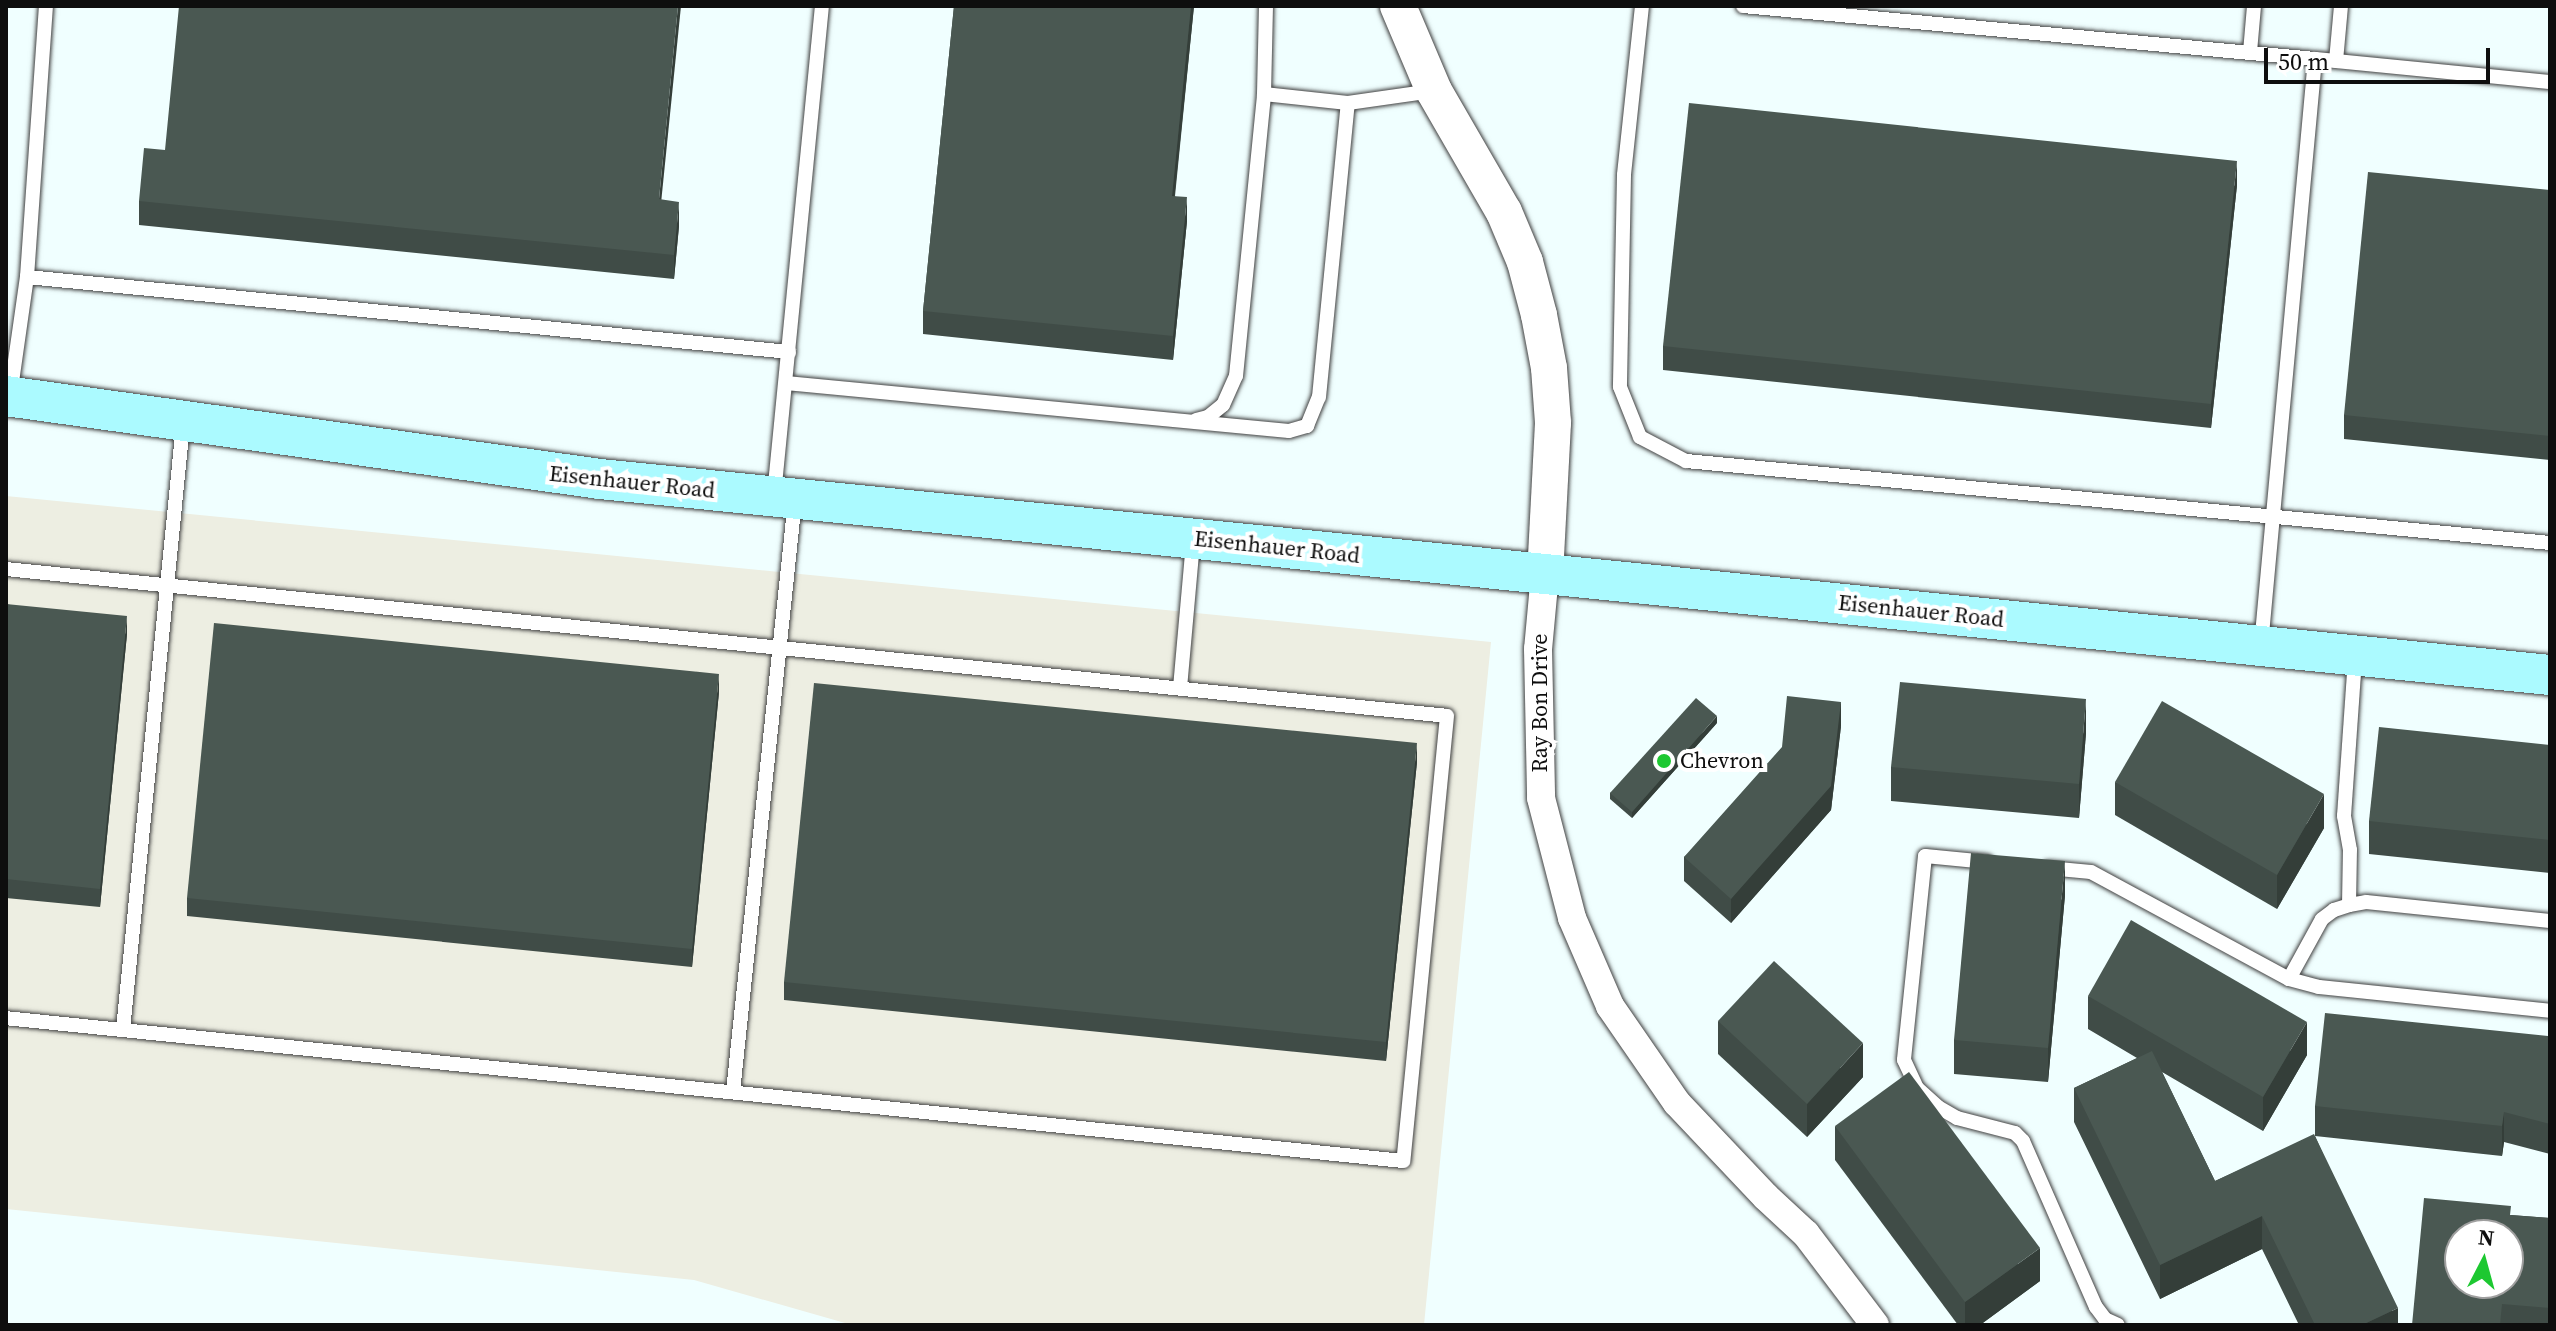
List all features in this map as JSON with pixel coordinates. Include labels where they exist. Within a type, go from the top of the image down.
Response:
[{"type":"main road","name":"Eisenhauer Road","points":[[8,397],[436,459],[784,498],[2550,675]]},
{"type":"street","name":"Ray Bon Drive","points":[[1405,8],[1434,91],[1504,212],[1525,262],[1549,368],[1553,423],[1538,649],[1541,798],[1554,858],[1572,918],[1610,1006],[1677,1103],[1766,1197],[1806,1234],[1875,1325]]},
{"type":"lane","points":[[8,397],[27,277],[46,6]]},
{"type":"lane","points":[[733,1092],[780,648],[786,383],[822,6]]},
{"type":"lane","points":[[1177,421],[1199,420],[1215,411],[1232,391],[1236,376],[1264,94],[1266,6]]},
{"type":"lane","points":[[1642,6],[1624,175],[1620,387],[1640,437],[1686,461],[2550,543]]},
{"type":"lane","points":[[1743,6],[2550,82]]},
{"type":"lane","points":[[2250,52],[2254,6]]},
{"type":"lane","points":[[2336,61],[2341,6]]},
{"type":"lane","points":[[2261,646],[2315,59]]},
{"type":"lane","points":[[1264,94],[1348,103],[1434,91]]},
{"type":"lane","points":[[786,383],[1289,431],[1307,426],[1315,412],[1348,103]]},
{"type":"lane","points":[[27,277],[789,352]]},
{"type":"lane","points":[[123,1030],[183,422]]},
{"type":"lane","points":[[1180,688],[1193,538]]},
{"type":"lane","points":[[6,569],[1447,716],[1403,1161],[6,1018]]},
{"type":"lane","points":[[2349,905],[2350,850],[2344,816],[2355,655]]},
{"type":"lane","points":[[2000,863],[1925,856],[1904,1060],[1917,1088],[1938,1107],[1957,1118],[2015,1133],[2023,1141],[2096,1307],[2105,1319],[2118,1325]]},
{"type":"lane","points":[[2030,866],[2091,872],[2289,979],[2319,987],[2550,1011]]},
{"type":"lane","points":[[2289,979],[2322,919],[2334,910],[2349,905],[2366,902],[2550,921]]},
{"type":"shaded area","points":[[6,496],[1491,642],[1424,1325],[852,1325],[694,1280],[6,1209]]},
{"type":"building","points":[[179,6],[678,6],[659,199],[679,202],[674,255],[139,201],[144,148],[165,150]]},
{"type":"building","points":[[954,6],[1191,6],[1172,196],[1187,197],[1173,336],[923,311]]},
{"type":"building","points":[[1689,103],[2237,161],[2211,404],[1663,346]]},
{"type":"building","points":[[2368,172],[2550,190],[2550,436],[2344,415]]},
{"type":"building","points":[[6,604],[127,616],[100,889],[6,879]]},
{"type":"building","points":[[214,623],[719,674],[692,949],[187,898]]},
{"type":"building","points":[[1900,682],[2086,699],[2079,784],[1891,767]]},
{"type":"building","points":[[814,683],[1417,743],[1386,1042],[784,982]]},
{"type":"building","points":[[1787,696],[1841,702],[1831,786],[1731,899],[1684,857],[1782,747]]},
{"type":"building","name":"Chevron","points":[[1696,698],[1717,716],[1632,812],[1610,793]]},
{"type":"building","points":[[2162,701],[2324,794],[2277,875],[2115,782]]},
{"type":"building","points":[[2379,727],[2550,745],[2550,840],[2369,821]]},
{"type":"building","points":[[1971,853],[2065,861],[2048,1048],[1954,1040]]},
{"type":"building","points":[[2131,920],[2307,1022],[2263,1097],[2088,996]]},
{"type":"building","points":[[1774,961],[1863,1043],[1807,1104],[1718,1021]]},
{"type":"building","points":[[2325,1013],[2548,1036],[2550,1030],[2550,1124],[2504,1112],[2502,1126],[2315,1106]]},
{"type":"building","points":[[2152,1051],[2215,1181],[2314,1134],[2398,1308],[2362,1325],[2315,1325],[2262,1216],[2160,1265],[2074,1088]]},
{"type":"building","points":[[1909,1072],[2040,1248],[1965,1302],[1835,1126]]},
{"type":"building","points":[[2424,1198],[2511,1206],[2510,1215],[2550,1218],[2550,1308],[2502,1304],[2500,1325],[2412,1325]]},
{"type":"place","name":"Chevron","points":[[1664,761]]}]
